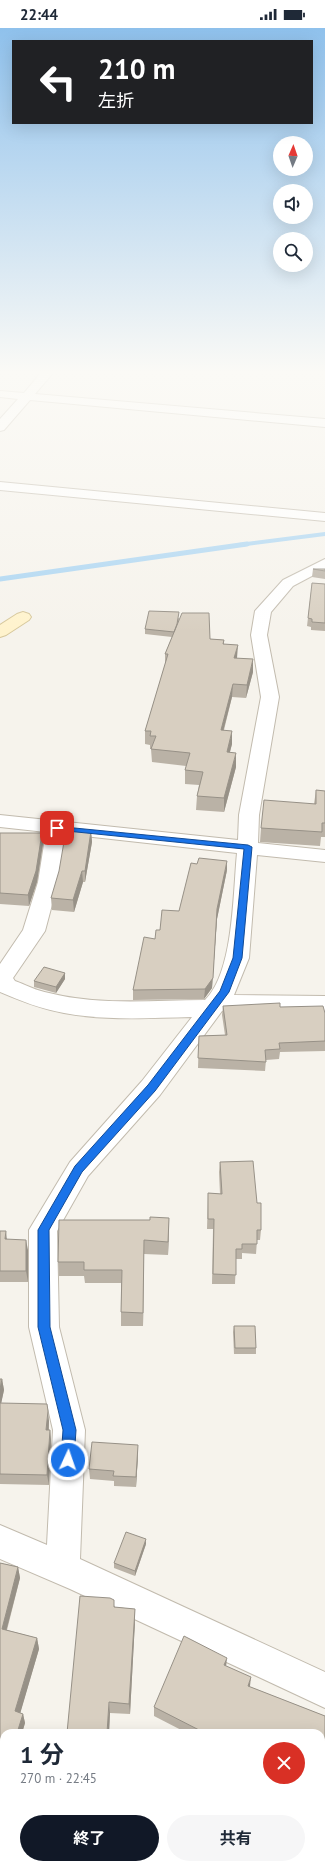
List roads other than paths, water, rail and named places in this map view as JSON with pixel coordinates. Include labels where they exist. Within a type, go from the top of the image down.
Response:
[{"type":"street","points":[[0,486],[325,517]]},
{"type":"street","points":[[62,1567],[69,1430],[44,1327],[43,1230],[79,1169],[151,1088],[224,992],[238,958],[248,847],[249,815],[270,697],[259,635],[263,611],[288,583],[325,563]]},
{"type":"street","points":[[288,583],[318,585]]},
{"type":"street","points":[[0,632],[23,617]]},
{"type":"street","points":[[0,821],[325,856]]},
{"type":"street","points":[[57,828],[48,882],[34,931],[2,978],[6,986],[46,1001],[69,1005],[104,1008],[325,1004]]},
{"type":"street","points":[[0,1542],[62,1567],[265,1664],[325,1690]]},
{"type":"waterway","points":[[239,545],[325,534]]},
{"type":"waterway","points":[[0,579],[247,544]]}]
